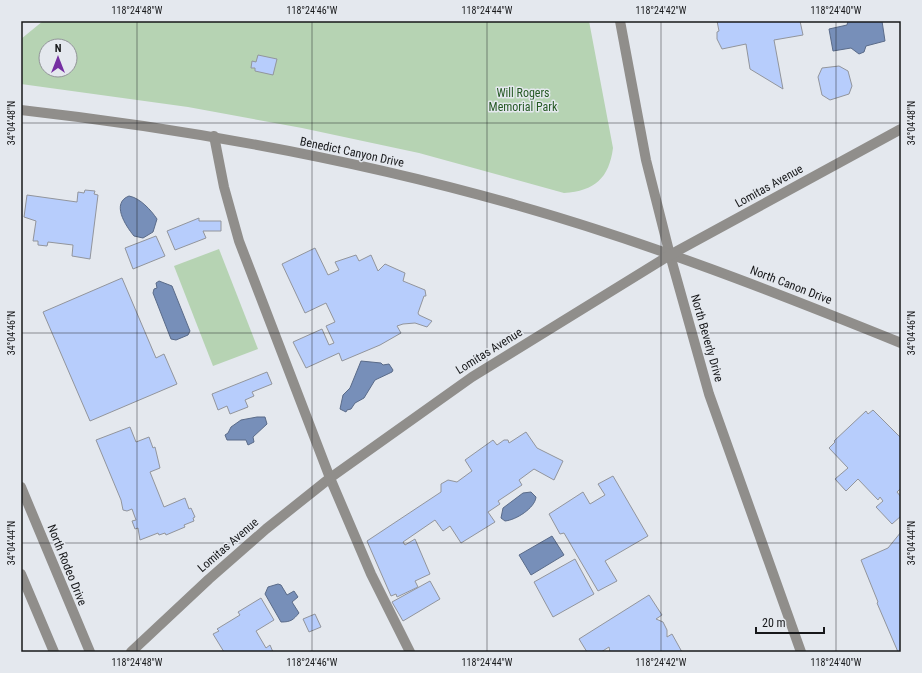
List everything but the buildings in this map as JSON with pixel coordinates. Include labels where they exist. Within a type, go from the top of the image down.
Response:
[{"type":"street","name":"North Beverly Drive","points":[[620,21],[646,160],[670,254],[710,398],[801,652]]},
{"type":"street","name":"Benedict Canyon Drive","points":[[21,110],[102,119],[214,136],[424,180],[529,209],[670,254]]},
{"type":"street","name":"Lomitas Avenue","points":[[131,652],[209,579],[266,529],[330,478],[472,376],[670,254],[901,128]]},
{"type":"street","points":[[214,136],[224,187],[239,241],[330,478],[371,574],[410,652]]},
{"type":"street","name":"North Canon Drive","points":[[670,254],[812,307],[901,343]]},
{"type":"street","name":"North Rodeo Drive","points":[[21,487],[90,652]]},
{"type":"street","points":[[21,574],[54,652]]},
{"type":"green space","name":"Will Rogers Memorial Park","points":[[43,21],[589,21],[613,148],[608,167],[599,181],[584,189],[564,193],[419,153],[302,128],[188,107],[21,84],[21,39]]},
{"type":"green space","points":[[219,249],[258,349],[213,366],[174,266]]},
{"type":"water","points":[[848,21],[882,21],[885,41],[866,46],[864,52],[859,54],[851,48],[833,51],[829,29],[847,25]]},
{"type":"water","points":[[129,196],[141,202],[157,219],[153,232],[143,238],[134,236],[121,214],[121,204],[124,199]]},
{"type":"water","points":[[159,281],[172,286],[190,331],[188,335],[176,340],[171,339],[153,293],[154,289],[157,288],[156,283]]},
{"type":"water","points":[[361,361],[381,363],[383,365],[389,364],[393,370],[392,372],[375,380],[364,398],[355,403],[351,409],[347,410],[346,412],[340,409],[343,395],[350,388]]},
{"type":"water","points":[[265,417],[267,424],[253,437],[254,442],[248,445],[246,440],[227,440],[225,435],[231,427],[241,420]]},
{"type":"water","points":[[531,492],[536,497],[529,509],[519,516],[509,520],[505,521],[501,518],[503,508],[523,493]]},
{"type":"water","points":[[552,536],[564,555],[531,575],[519,555]]},
{"type":"water","points":[[278,584],[281,585],[287,595],[294,591],[298,597],[292,602],[299,613],[287,622],[281,622],[265,594],[268,587]]}]
